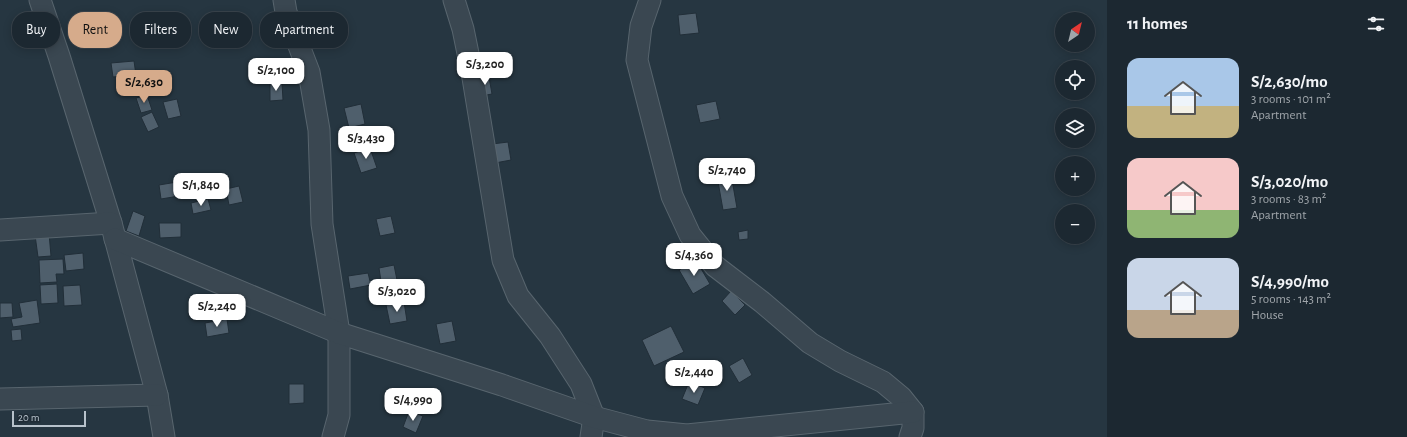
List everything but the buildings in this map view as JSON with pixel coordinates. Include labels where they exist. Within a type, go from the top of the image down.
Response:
[{"type":"street","points":[[40,0],[59,56],[113,231],[156,395],[164,437]]},
{"type":"street","points":[[284,0],[286,12],[309,72],[320,130],[322,224],[339,333],[339,415],[333,437]]},
{"type":"street","points":[[454,0],[473,78],[503,260],[518,296],[550,336],[581,384],[593,427]]},
{"type":"street","points":[[650,0],[641,26],[637,60],[672,196],[690,235],[715,266],[762,302],[810,343],[840,361],[883,382],[901,397],[913,412],[913,428],[910,437]]},
{"type":"street","points":[[0,230],[113,231],[339,333],[502,385],[593,427],[687,435],[913,412]]},
{"type":"street","points":[[0,399],[156,395]]}]
